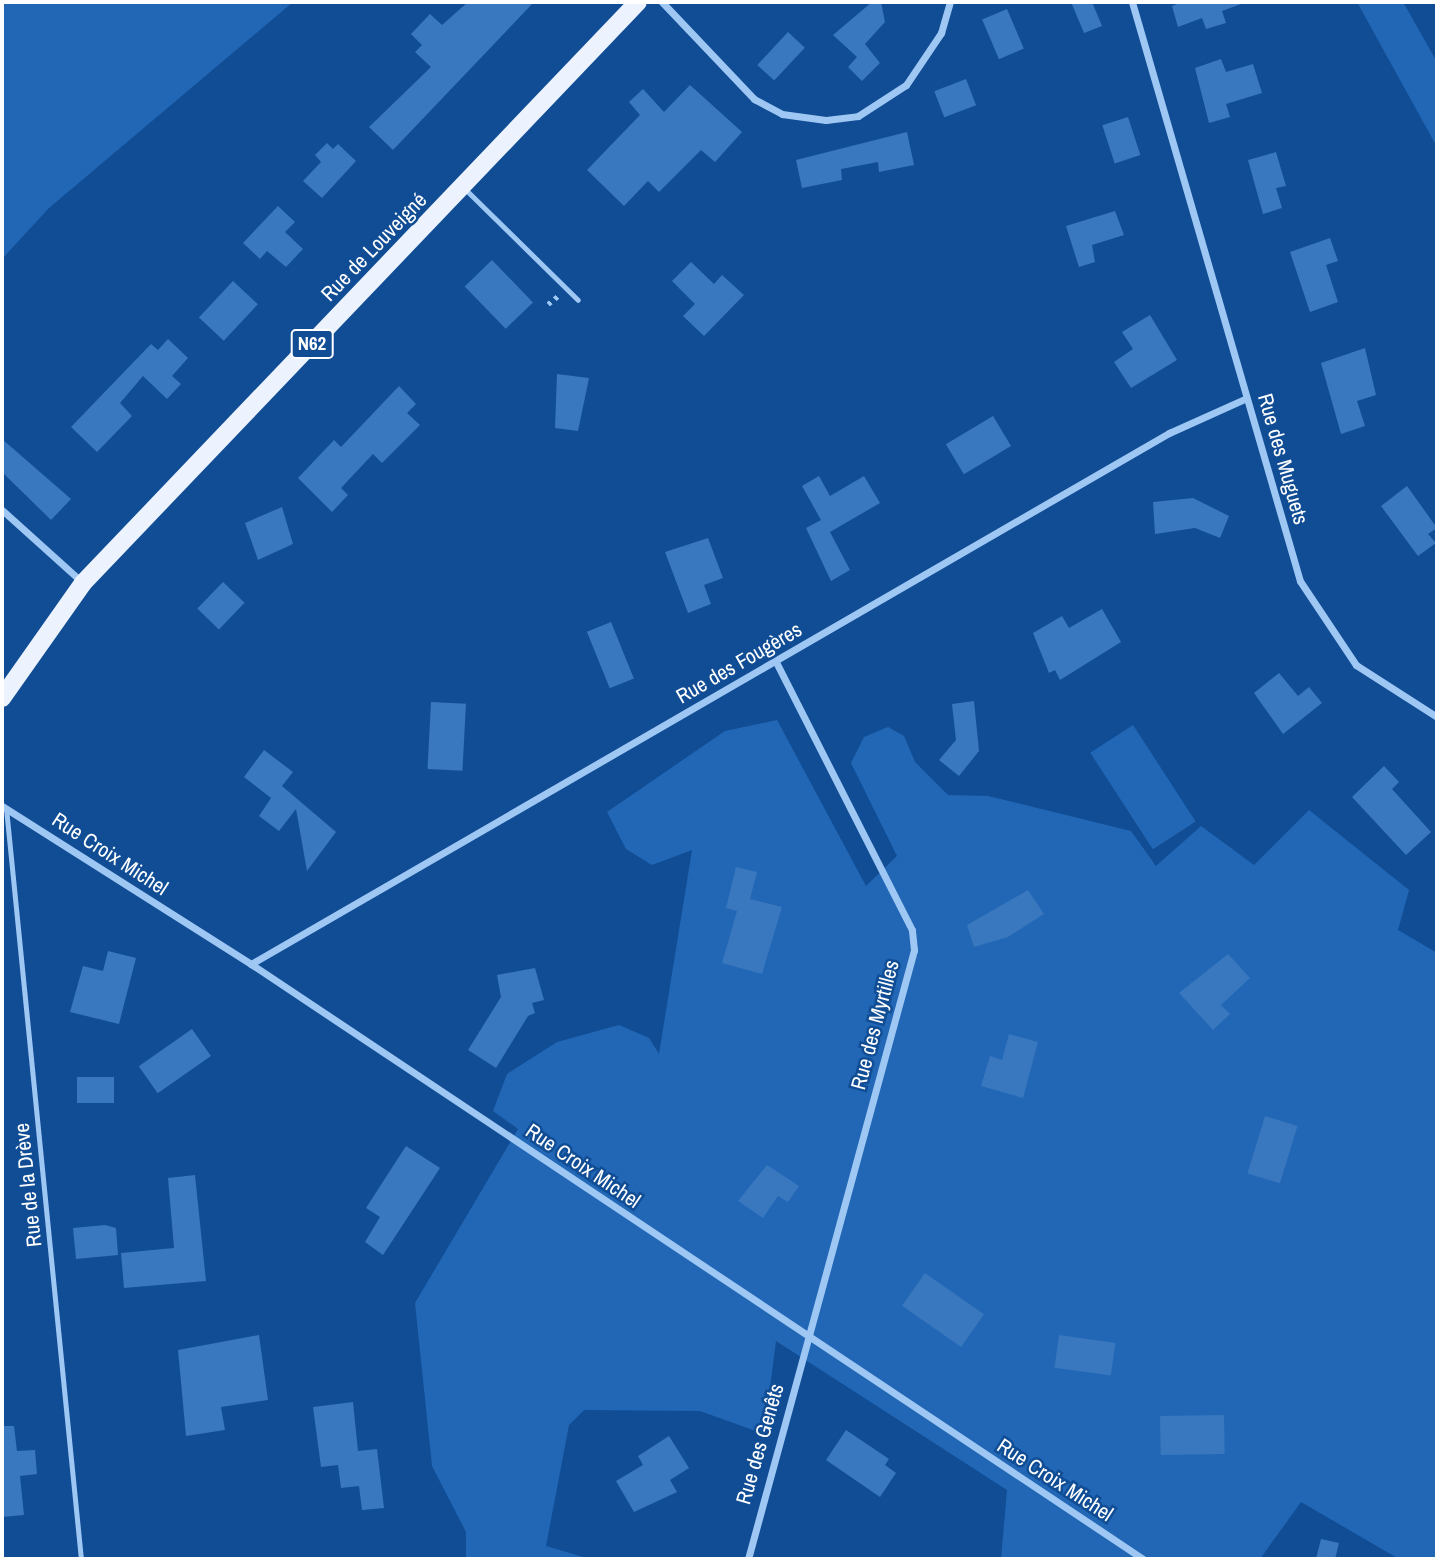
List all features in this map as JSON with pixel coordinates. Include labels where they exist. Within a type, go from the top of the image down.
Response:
[{"type":"main road","name":"Rue de Louveigné","points":[[2,698],[83,583],[638,2]]},
{"type":"street","points":[[662,2],[754,99],[782,114],[826,120],[858,116],[906,85],[941,33],[950,2]]},
{"type":"street","name":"Rue des Muguets","points":[[1132,2],[1180,156],[1300,581],[1321,619],[1356,665],[1437,717]]},
{"type":"street","name":"Rue des Fougères","points":[[251,964],[1169,433],[1247,398]]},
{"type":"street","points":[[2,510],[83,583]]},
{"type":"street","name":"Rue des Myrtilles","points":[[776,662],[912,930],[914,950],[807,1338]]},
{"type":"street","name":"Rue Croix Michel","points":[[4,807],[251,964],[807,1338],[1143,1559]]},
{"type":"street","name":"Rue des Genêts","points":[[748,1559],[807,1338]]},
{"type":"lane","points":[[463,187],[578,300]]},
{"type":"lane","name":"Rue de la Drève","points":[[4,807],[81,1559]]},
{"type":"shaded area","points":[[2,2],[293,2],[49,208],[2,259]]},
{"type":"shaded area","points":[[1357,2],[1403,2],[1437,62],[1437,147]]},
{"type":"shaded area","points":[[777,720],[866,886],[897,856],[851,763],[864,737],[888,727],[904,736],[915,762],[948,795],[988,796],[1131,831],[1156,866],[1201,826],[1254,865],[1309,810],[1409,890],[1398,930],[1437,953],[1437,1559],[1399,1559],[1301,1502],[1260,1559],[1001,1559],[1007,1490],[776,1341],[764,1434],[700,1411],[584,1410],[569,1425],[546,1546],[590,1559],[466,1559],[466,1532],[432,1466],[415,1303],[518,1129],[493,1111],[507,1074],[557,1042],[619,1025],[649,1038],[659,1054],[692,850],[652,865],[626,849],[607,812],[725,731]]},
{"type":"shaded area","points":[[1133,725],[1196,821],[1153,849],[1090,753]]},
{"type":"building","points":[[468,2],[534,2],[393,150],[369,127],[431,67],[415,52],[422,45],[411,34],[430,14],[442,25]]},
{"type":"building","points":[[872,2],[881,2],[885,22],[865,44],[880,63],[862,81],[848,67],[857,57],[833,35]]},
{"type":"building","points":[[1071,2],[1092,2],[1102,26],[1084,33]]},
{"type":"building","points":[[1182,2],[1241,4],[1222,11],[1226,23],[1206,29],[1202,18],[1178,27],[1172,6]]},
{"type":"building","points":[[1007,9],[1024,49],[999,59],[982,20]]},
{"type":"building","points":[[788,32],[805,48],[774,81],[757,65]]},
{"type":"building","points":[[1221,59],[1226,72],[1253,64],[1262,93],[1226,104],[1230,117],[1209,123],[1195,68]]},
{"type":"building","points":[[966,79],[976,105],[944,117],[934,91]]},
{"type":"building","points":[[690,85],[742,132],[715,162],[701,150],[659,192],[648,181],[624,206],[587,170],[640,115],[629,102],[643,89],[664,112]]},
{"type":"building","points":[[1128,117],[1140,155],[1115,163],[1102,125]]},
{"type":"building","points":[[907,132],[914,165],[879,172],[878,162],[841,169],[842,180],[802,188],[796,160]]},
{"type":"building","points":[[327,143],[333,149],[338,144],[356,161],[322,198],[303,181],[321,162],[315,155]]},
{"type":"building","points":[[1276,152],[1286,186],[1276,188],[1282,208],[1263,214],[1248,160]]},
{"type":"building","points":[[278,206],[295,222],[285,232],[303,249],[286,267],[267,251],[260,259],[243,243]]},
{"type":"building","points":[[1115,211],[1124,235],[1092,245],[1095,262],[1079,267],[1066,226]]},
{"type":"building","points":[[1330,238],[1338,261],[1326,265],[1338,302],[1310,312],[1290,252]]},
{"type":"building","points":[[492,260],[533,302],[506,329],[465,286]]},
{"type":"building","points":[[691,262],[714,284],[722,275],[744,295],[704,336],[683,316],[695,304],[672,281]]},
{"type":"building","points":[[233,281],[258,304],[224,341],[199,318]]},
{"type":"building","points":[[1150,315],[1177,360],[1131,388],[1114,362],[1133,349],[1122,332]]},
{"type":"building","points":[[168,339],[188,358],[172,376],[181,384],[167,399],[143,376],[120,403],[132,416],[97,452],[71,427],[151,344],[158,350]]},
{"type":"building","points":[[1365,348],[1376,395],[1357,401],[1365,426],[1341,434],[1321,363]]},
{"type":"building","points":[[557,374],[589,378],[578,431],[555,428]]},
{"type":"building","points":[[399,386],[416,404],[407,413],[420,425],[382,463],[373,454],[341,488],[348,495],[332,512],[298,478],[334,440],[341,447]]},
{"type":"building","points":[[993,416],[1011,446],[964,474],[946,444]]},
{"type":"building","points":[[2,439],[71,499],[51,520],[2,472]]},
{"type":"building","points":[[819,476],[830,496],[864,476],[880,503],[830,532],[850,570],[831,581],[806,528],[821,520],[802,486]]},
{"type":"building","points":[[1407,486],[1437,528],[1428,534],[1436,543],[1418,556],[1381,506]]},
{"type":"building","points":[[1193,498],[1229,516],[1220,538],[1195,528],[1155,534],[1153,502]]},
{"type":"building","points":[[282,507],[293,544],[258,560],[245,523]]},
{"type":"building","points":[[708,538],[723,578],[704,585],[711,604],[688,613],[665,552]]},
{"type":"building","points":[[223,582],[245,603],[219,629],[197,609]]},
{"type":"building","points":[[1102,609],[1121,642],[1060,680],[1055,670],[1049,673],[1033,633],[1062,616],[1069,628]]},
{"type":"building","points":[[611,622],[634,679],[610,688],[587,632]]},
{"type":"building","points":[[1279,673],[1298,696],[1309,687],[1322,703],[1283,734],[1254,693]]},
{"type":"building","points":[[974,701],[979,751],[959,776],[939,760],[956,740],[952,704]]},
{"type":"building","points":[[431,702],[466,704],[462,771],[427,769]]},
{"type":"building","points":[[264,750],[293,772],[282,786],[336,832],[307,871],[296,809],[279,831],[259,816],[271,798],[244,777]]},
{"type":"building","points":[[1384,766],[1399,782],[1392,789],[1431,832],[1406,855],[1352,797]]},
{"type":"building","points":[[736,867],[757,872],[750,899],[782,907],[762,974],[722,963],[737,911],[726,908]]},
{"type":"building","points":[[1028,890],[1044,914],[1008,937],[974,947],[967,925]]},
{"type":"building","points":[[108,951],[136,958],[119,1024],[70,1012],[83,966],[103,971]]},
{"type":"building","points":[[1228,954],[1250,978],[1221,1005],[1230,1014],[1213,1030],[1179,993]]},
{"type":"building","points":[[535,968],[544,1000],[532,1003],[535,1013],[528,1016],[496,1068],[468,1050],[501,997],[497,975]]},
{"type":"building","points":[[192,1029],[211,1056],[158,1093],[139,1066]]},
{"type":"building","points":[[1009,1034],[1038,1042],[1023,1098],[981,1086],[990,1056],[1002,1060]]},
{"type":"building","points":[[77,1077],[114,1077],[114,1103],[77,1103]]},
{"type":"building","points":[[1265,1116],[1298,1126],[1280,1183],[1247,1173]]},
{"type":"building","points":[[406,1146],[440,1168],[383,1255],[365,1242],[380,1217],[366,1208]]},
{"type":"building","points":[[767,1165],[799,1186],[788,1202],[778,1196],[763,1218],[738,1201]]},
{"type":"building","points":[[195,1175],[206,1281],[124,1288],[121,1253],[174,1248],[168,1178]]},
{"type":"building","points":[[105,1225],[116,1228],[118,1255],[76,1259],[73,1228]]},
{"type":"building","points":[[925,1273],[984,1314],[961,1347],[902,1306]]},
{"type":"building","points":[[259,1335],[268,1400],[221,1407],[225,1430],[186,1436],[178,1350]]},
{"type":"building","points":[[1059,1335],[1115,1343],[1111,1376],[1054,1368]]},
{"type":"building","points":[[353,1402],[358,1451],[377,1449],[384,1508],[362,1510],[359,1486],[341,1488],[338,1465],[321,1467],[313,1407]]},
{"type":"building","points":[[1224,1415],[1225,1454],[1161,1455],[1160,1416]]},
{"type":"building","points":[[2,1426],[14,1426],[17,1451],[35,1450],[37,1474],[20,1476],[24,1515],[2,1517]]},
{"type":"building","points":[[846,1430],[889,1459],[885,1465],[896,1473],[880,1497],[826,1460]]},
{"type":"building","points":[[669,1436],[689,1468],[670,1480],[677,1492],[634,1512],[616,1481],[643,1465],[638,1456]]},
{"type":"building","points":[[1321,1539],[1339,1543],[1335,1559],[1316,1559]]}]
